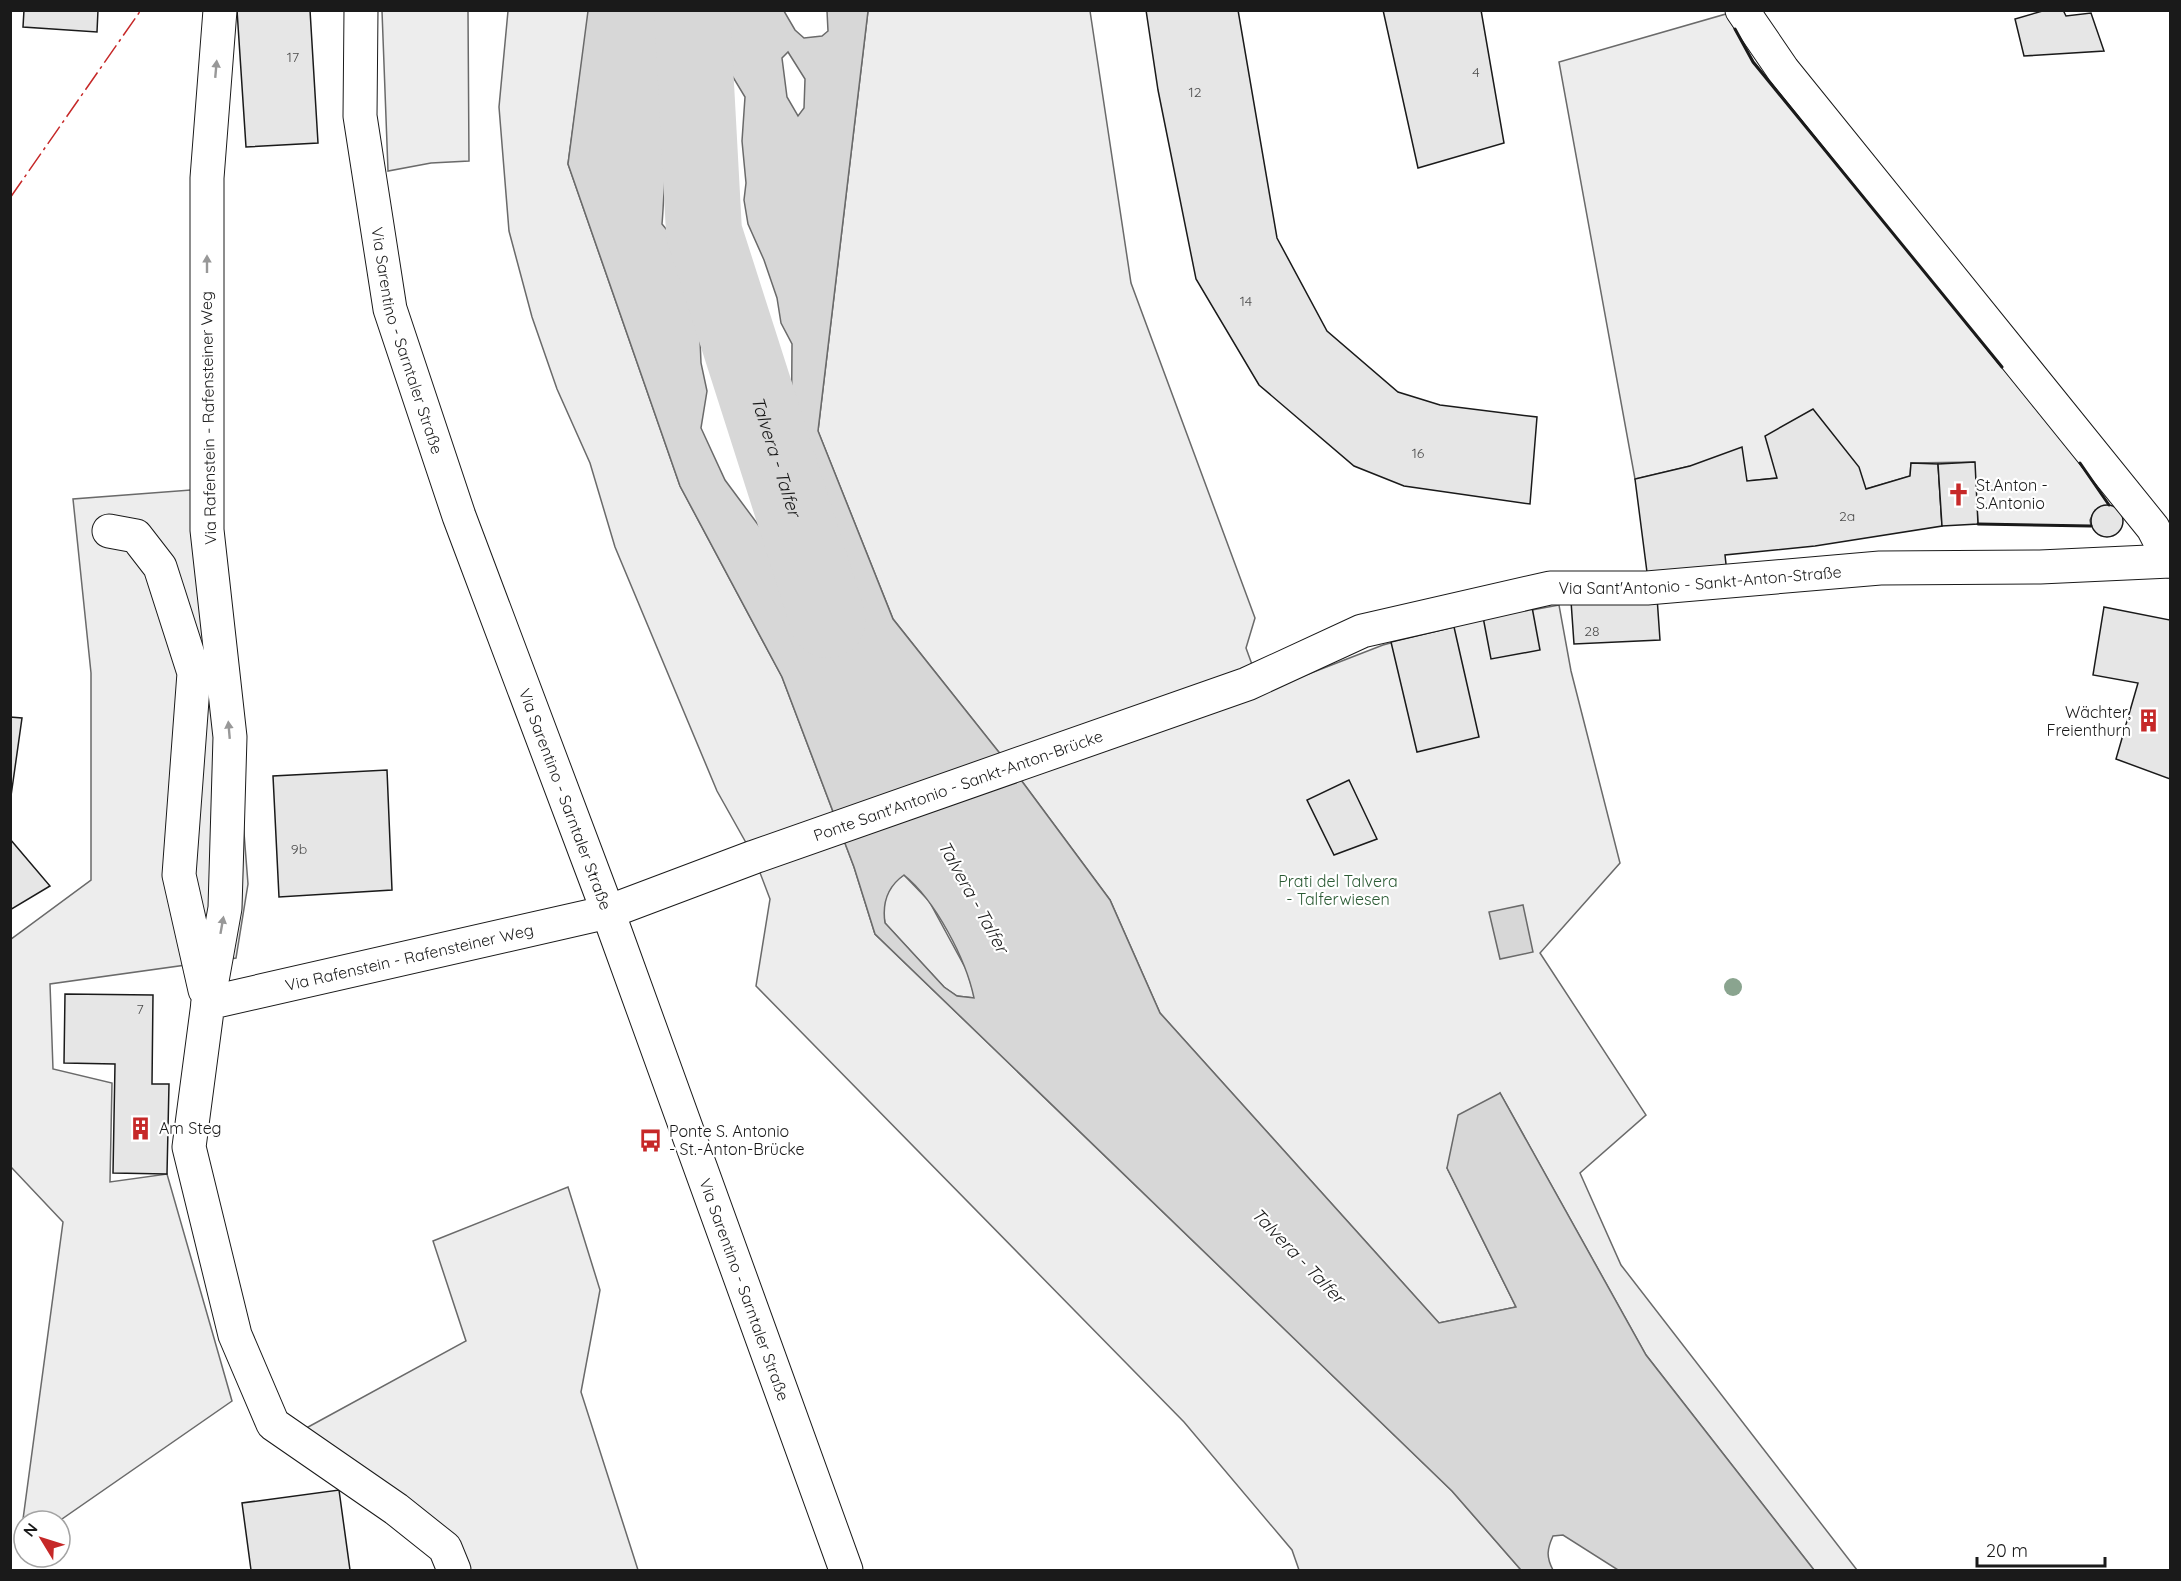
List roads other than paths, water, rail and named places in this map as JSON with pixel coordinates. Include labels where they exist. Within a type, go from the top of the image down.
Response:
[{"type":"street","name":"Via Rafenstein - Rafensteiner Weg","points":[[220,10],[207,178],[207,530],[230,737],[225,908],[208,1003],[189,1147],[235,1335],[273,1424],[396,1509],[445,1548],[454,1570]]},
{"type":"street","name":"Via Sarentino - Sarntaler Straße","points":[[361,10],[360,116],[390,309],[459,516],[608,912],[846,1570]]},
{"type":"street","name":"Via Sant'Antonio - Sankt-Anton-Straße","points":[[1247,684],[1362,631],[1550,588],[1638,588],[1880,568],[2040,567],[2170,561],[2153,528],[1783,70],[1742,10]]},
{"type":"street","points":[[109,531],[136,536],[160,567],[194,673],[179,875],[208,1003]]},
{"type":"street","name":"Ponte Sant'Antonio - Sankt-Anton-Brücke","points":[[608,912],[754,857],[1247,684]]},
{"type":"street","name":"Via Rafenstein - Rafensteiner Weg","points":[[208,1003],[608,912]]},
{"type":"water","points":[[588,11],[784,11],[795,30],[804,38],[822,36],[828,31],[827,11],[868,11],[818,431],[893,619],[1021,780],[1110,900],[1160,1013],[1439,1323],[1516,1307],[1447,1168],[1458,1115],[1500,1093],[1646,1355],[1814,1570],[1618,1570],[1563,1535],[1553,1536],[1549,1545],[1548,1557],[1553,1570],[1521,1570],[1452,1491],[875,934],[854,867],[782,677],[680,486],[568,164]],"holes":[[[788,52],[805,79],[804,108],[798,116],[787,97],[782,58]],[[721,69],[730,72],[745,97],[742,141],[746,183],[744,200],[748,224],[777,298],[781,323],[792,344],[791,479],[801,550],[795,558],[790,558],[762,530],[725,480],[701,428],[707,391],[701,363],[698,292],[676,241],[662,224],[667,155],[674,119],[679,104],[699,83]],[[904,875],[916,886],[938,915],[957,949],[974,998],[957,996],[944,987],[885,923],[885,902],[890,890]]]},
{"type":"water","points":[[1523,905],[1533,952],[1500,959],[1489,912]]},
{"type":"waterway","name":"Talvera - Talfer","points":[[692,10],[704,232],[828,620]]},
{"type":"place","name":"St.Anton - S.Antonio","points":[[1958,494]]},
{"type":"place","name":"Wächter, Freienthurn","points":[[2149,721]]},
{"type":"place","name":"Am Steg","points":[[141,1128]]},
{"type":"place","name":"Ponte S. Antonio - St.-Anton-Brücke","points":[[651,1140]]},
{"type":"park label","name":"Prati del Talvera - Talferwiesen","points":[[1338,890]]}]
